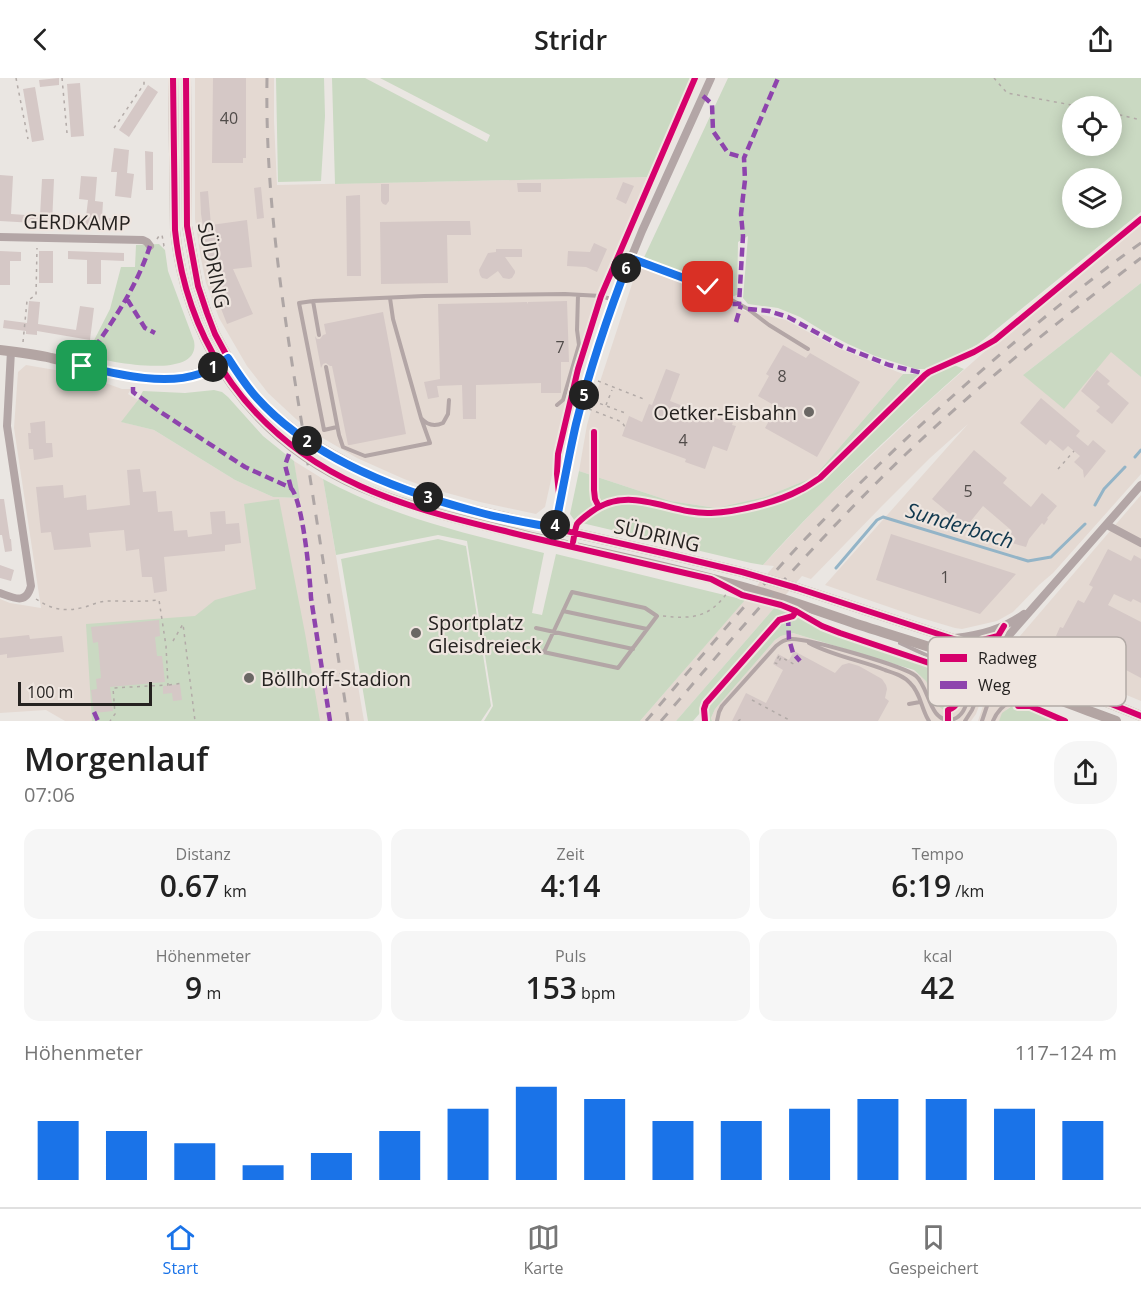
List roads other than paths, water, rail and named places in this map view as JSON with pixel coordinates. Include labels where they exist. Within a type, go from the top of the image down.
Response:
[{"type":"main road","name":"SÜDRING","points":[[173,78],[175,230],[177,252],[187,293],[205,339],[257,398],[290,428],[324,451],[365,473],[452,505],[742,572],[948,637]]},
{"type":"main road","name":"SÜDRING","points":[[186,78],[187,226],[198,286],[232,385],[266,424],[294,447],[359,486],[421,509],[775,596],[928,647]]},
{"type":"main road","points":[[5,350],[129,376],[153,378],[195,375],[223,361]]},
{"type":"main road","name":"SÜDRING","points":[[1077,706],[1116,721]]},
{"type":"main road","name":"SÜDRING","points":[[1117,706],[1141,716]]},
{"type":"street","points":[[552,542],[582,402],[614,300],[630,258],[711,78]]},
{"type":"street","name":"GERDKAMP","points":[[0,237],[143,240],[150,246]]},
{"type":"street","points":[[0,593],[18,599],[24,598],[29,594],[31,586],[7,426],[5,350]]},
{"type":"street","points":[[1009,637],[1141,485]]},
{"type":"street","points":[[1107,525],[1141,543]]},
{"type":"street","points":[[963,637],[997,630],[1017,619],[1036,604]]},
{"type":"lane","points":[[630,258],[708,287],[748,309],[769,326],[807,349]]},
{"type":"lane","points":[[337,427],[324,430],[298,303],[424,296],[578,295],[601,296],[614,300]]},
{"type":"lane","points":[[557,405],[563,400],[579,345],[578,295]]},
{"type":"lane","points":[[326,367],[343,447],[365,456],[430,443],[393,319],[390,298]]},
{"type":"lane","points":[[313,301],[320,335]]},
{"type":"lane","points":[[421,418],[425,423],[431,425],[443,423],[448,414],[449,400]]},
{"type":"lane","points":[[534,650],[618,668],[657,616],[645,608],[572,592],[544,652]]},
{"type":"lane","points":[[563,611],[647,629]]},
{"type":"lane","points":[[858,624],[928,656]]},
{"type":"lane","points":[[536,628],[633,649]]},
{"type":"lane","points":[[717,721],[722,706],[776,646],[789,639],[821,644],[896,666],[918,677],[928,694]]},
{"type":"lane","points":[[806,641],[820,649],[896,674],[910,682],[929,721]]},
{"type":"lane","points":[[909,704],[920,702]]},
{"type":"lane","points":[[933,706],[936,715],[944,720],[953,720],[966,706]]},
{"type":"lane","points":[[965,721],[974,706]]},
{"type":"lane","points":[[982,721],[987,706]]},
{"type":"lane","points":[[993,721],[998,710],[1003,706]]},
{"type":"waterway","name":"Sunderbach","points":[[1135,457],[1141,450]]},
{"type":"waterway","name":"Sunderbach","points":[[1095,505],[1104,489],[1125,467]]},
{"type":"waterway","name":"Sunderbach","points":[[836,568],[877,520],[883,517],[1028,561],[1051,557],[1085,524]]},
{"type":"railway","points":[[267,78],[269,166],[282,295],[348,721]]},
{"type":"railway","points":[[646,721],[792,553],[873,470],[929,417],[1016,341],[1093,278],[1141,243]]},
{"type":"railway","points":[[661,721],[811,550],[907,453],[1021,352],[1141,258]]},
{"type":"place","name":"Oetker-Eisbahn","points":[[809,412]]},
{"type":"place","name":"Sportplatz Gleisdreieck","points":[[416,633]]},
{"type":"place","name":"Böllhoff-Stadion","points":[[249,678]]}]
